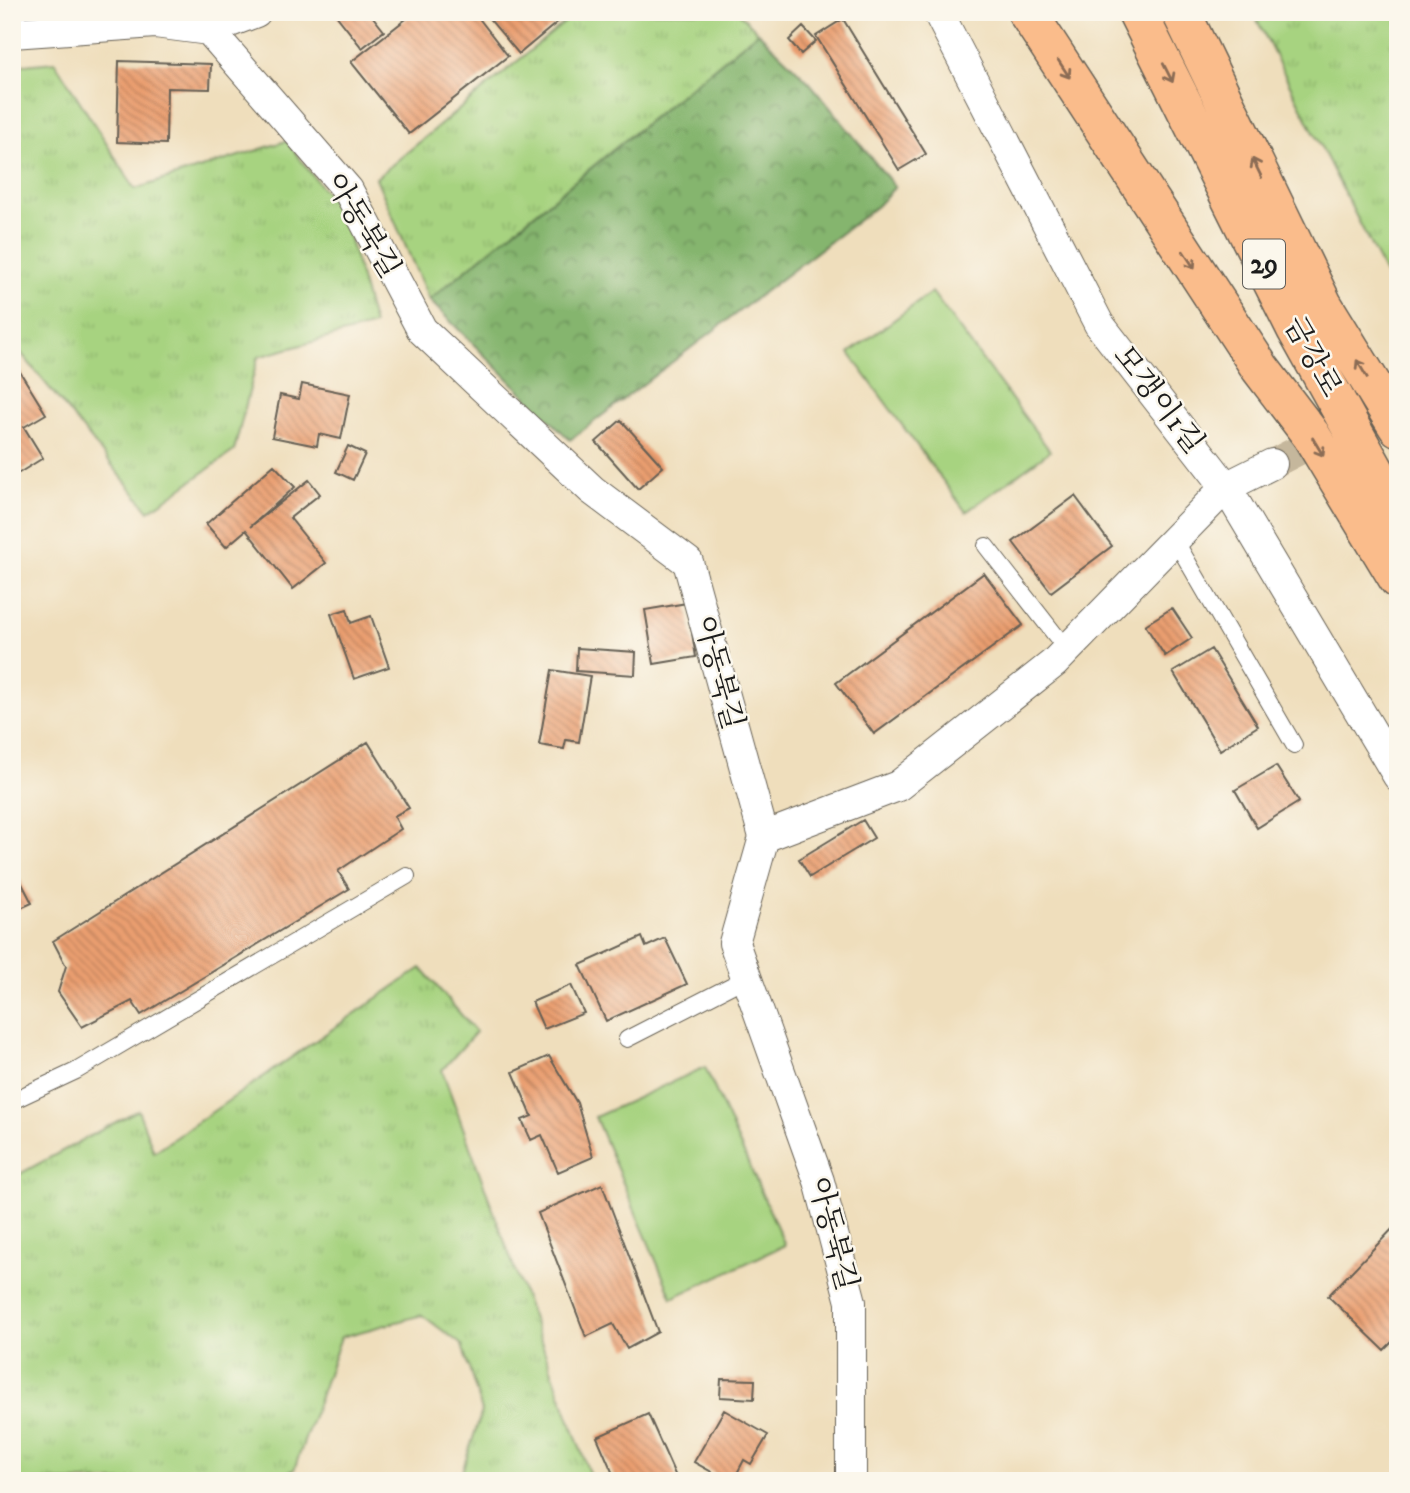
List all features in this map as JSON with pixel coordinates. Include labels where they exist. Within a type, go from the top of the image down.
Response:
[{"type":"highway","points":[[1027,12],[1260,368],[1311,435],[1398,579]]},
{"type":"highway","name":"금강로","points":[[1137,12],[1296,328],[1398,512]]},
{"type":"highway","name":"금강로","points":[[1181,12],[1323,305],[1398,427]]},
{"type":"street","points":[[12,33],[155,23],[209,30],[256,12]]},
{"type":"street","name":"모갱이1길","points":[[938,12],[1099,324],[1226,487],[1398,776]]},
{"type":"street","name":"아동북길","points":[[209,30],[348,190],[422,330],[592,490],[688,562],[764,837],[734,943],[818,1181],[851,1302],[851,1481]]},
{"type":"street","points":[[764,837],[898,786],[1054,663],[1226,487],[1272,464]]},
{"type":"lane","points":[[1175,540],[1294,745]]},
{"type":"lane","points":[[986,546],[1067,650]]},
{"type":"lane","points":[[12,1101],[76,1071],[407,876]]},
{"type":"lane","points":[[626,1039],[746,978]]},
{"type":"green space","points":[[577,12],[738,12],[758,32],[429,300],[376,178]]},
{"type":"green space","points":[[1253,12],[1398,12],[1398,299]]},
{"type":"green space","points":[[758,32],[810,83],[895,187],[877,206],[570,440],[429,300]]},
{"type":"green space","points":[[55,62],[135,189],[286,141],[343,215],[374,325],[258,357],[234,451],[149,511],[12,342],[12,66]]},
{"type":"green space","points":[[932,292],[1050,451],[966,512],[849,353]]},
{"type":"green space","points":[[421,968],[476,1032],[442,1070],[592,1481],[459,1481],[482,1411],[462,1345],[422,1315],[341,1337],[294,1470],[264,1481],[12,1481],[12,1178],[138,1110],[154,1152]]},
{"type":"green space","points":[[705,1067],[785,1245],[672,1298],[595,1117]]},
{"type":"building","points":[[49,12],[120,12],[50,22]]},
{"type":"building","points":[[340,12],[369,12],[384,31],[362,48],[336,15]]},
{"type":"building","points":[[415,12],[474,12],[508,56],[409,134],[351,62]]},
{"type":"building","points":[[490,12],[564,12],[566,15],[519,54],[486,15]]},
{"type":"building","points":[[843,19],[926,154],[899,170],[816,36]]},
{"type":"building","points":[[803,27],[816,41],[801,54],[789,40]]},
{"type":"building","points":[[119,61],[211,64],[210,89],[167,88],[166,144],[117,142]]},
{"type":"building","points":[[12,359],[46,414],[24,427],[43,458],[19,473],[12,462]]},
{"type":"building","points":[[302,384],[350,394],[341,439],[319,434],[317,446],[272,437],[280,395],[299,399]]},
{"type":"building","points":[[621,420],[663,467],[638,489],[596,442]]},
{"type":"building","points":[[348,446],[365,454],[353,480],[336,472]]},
{"type":"building","points":[[274,465],[295,487],[250,527],[309,480],[320,494],[290,518],[326,563],[293,589],[246,530],[226,547],[206,524]]},
{"type":"building","points":[[1075,496],[1112,546],[1051,592],[1013,542]]},
{"type":"building","points":[[984,573],[1023,625],[874,734],[836,683]]},
{"type":"building","points":[[687,603],[696,657],[654,664],[645,610]]},
{"type":"building","points":[[1172,608],[1192,638],[1165,656],[1145,625]]},
{"type":"building","points":[[347,609],[351,623],[371,616],[389,667],[354,679],[331,614]]},
{"type":"building","points":[[577,648],[636,652],[635,675],[576,671]]},
{"type":"building","points":[[1211,649],[1258,726],[1220,750],[1173,672]]},
{"type":"building","points":[[552,670],[590,676],[579,742],[566,740],[564,749],[539,745]]},
{"type":"building","points":[[368,742],[409,808],[394,816],[401,829],[338,871],[349,889],[141,1015],[132,1001],[82,1027],[58,992],[66,966],[53,941]]},
{"type":"building","points":[[1276,766],[1299,802],[1257,828],[1235,790]]},
{"type":"building","points":[[863,820],[874,838],[810,877],[799,859]]},
{"type":"building","points":[[12,864],[32,903],[12,912]]},
{"type":"building","points":[[642,937],[646,947],[665,938],[687,984],[606,1021],[580,965]]},
{"type":"building","points":[[571,985],[584,1013],[544,1029],[532,1002]]},
{"type":"building","points":[[549,1056],[577,1103],[593,1157],[558,1172],[542,1135],[531,1140],[522,1120],[532,1116],[513,1072]]},
{"type":"building","points":[[602,1184],[658,1332],[627,1349],[613,1324],[586,1337],[538,1213]]},
{"type":"building","points":[[1398,1223],[1398,1336],[1384,1350],[1328,1296]]},
{"type":"building","points":[[721,1379],[755,1380],[754,1399],[720,1397]]},
{"type":"building","points":[[724,1410],[768,1435],[751,1464],[744,1460],[733,1481],[728,1481],[694,1462]]},
{"type":"building","points":[[648,1414],[677,1479],[616,1481],[597,1437]]},
{"type":"tunnel","points":[[1272,464],[1398,399]]}]
